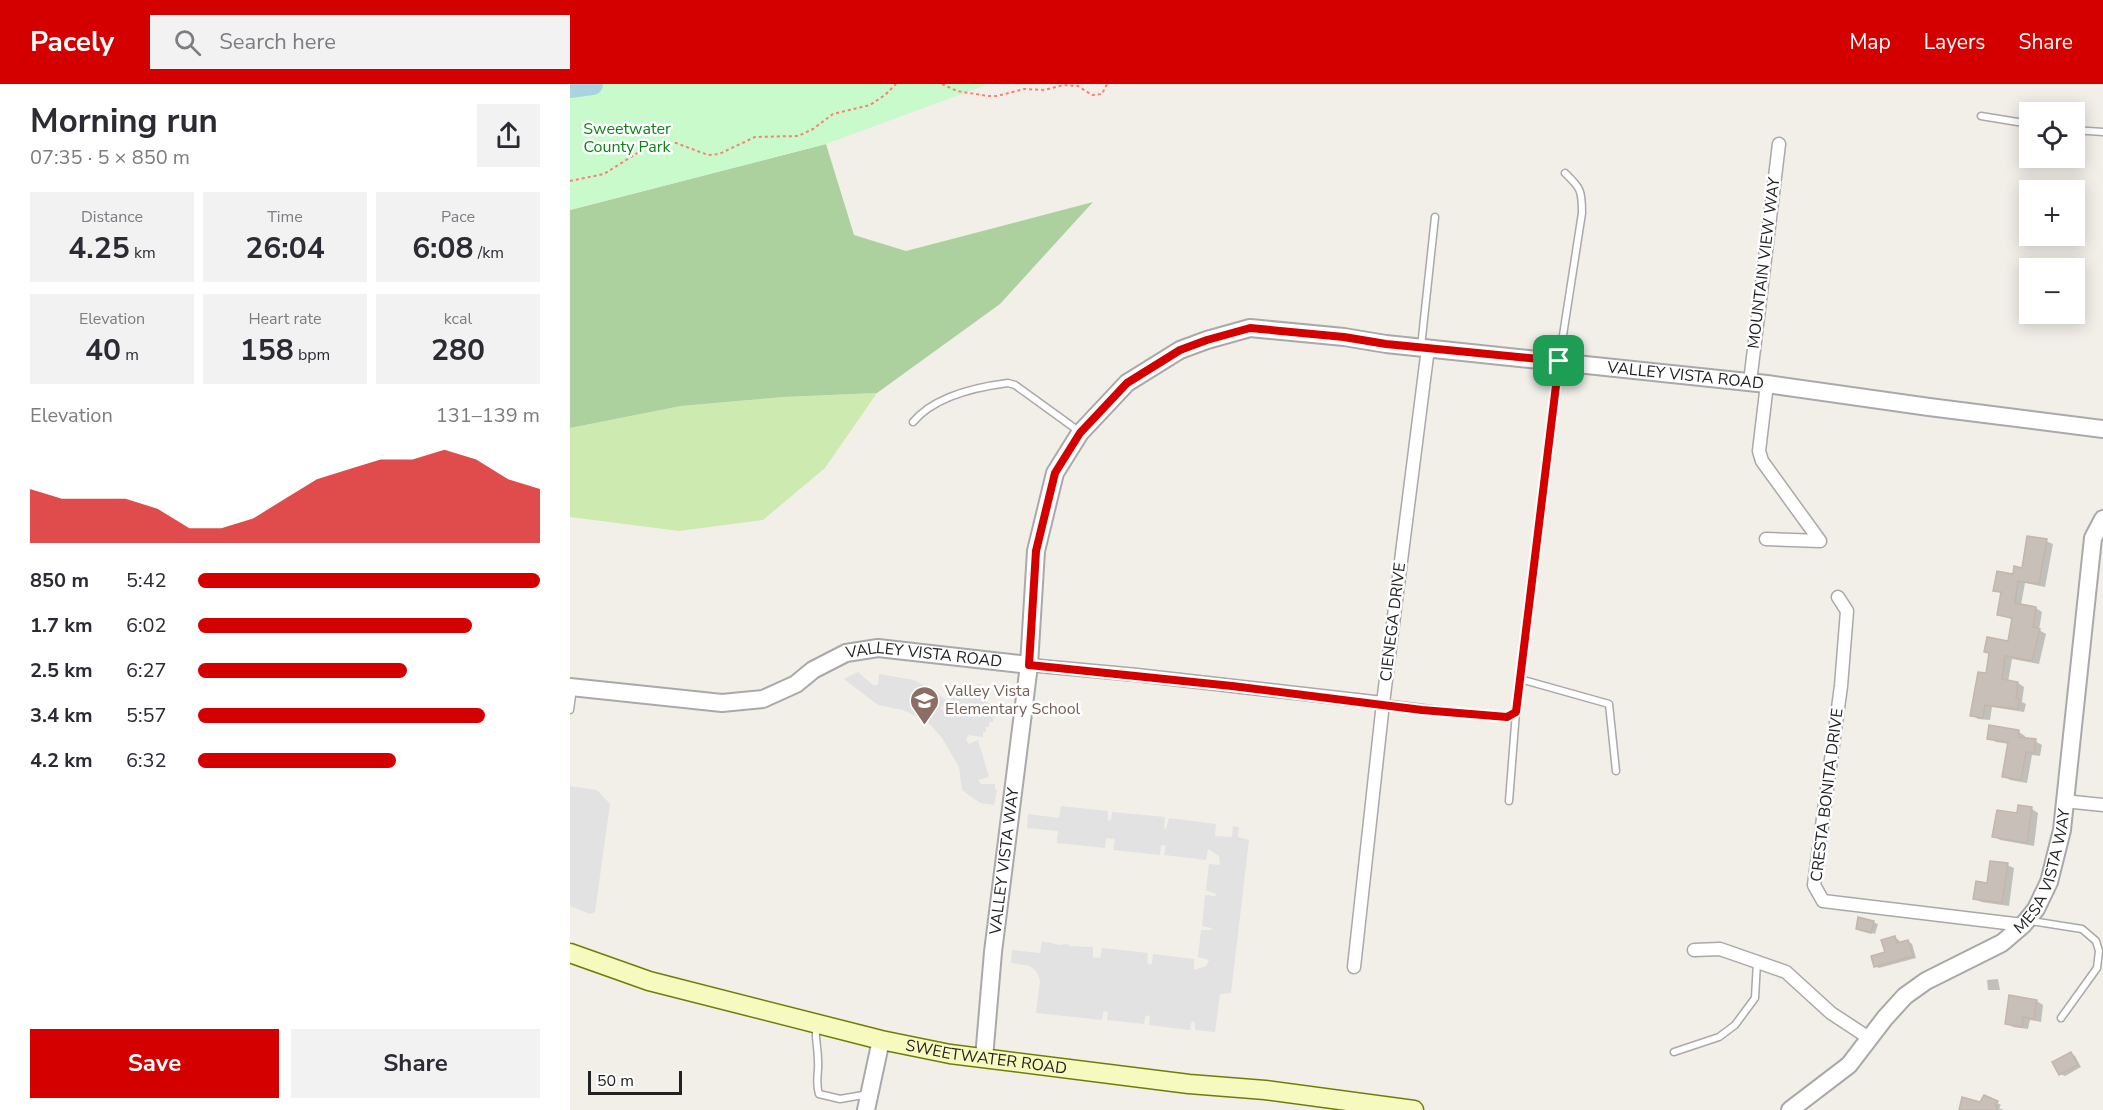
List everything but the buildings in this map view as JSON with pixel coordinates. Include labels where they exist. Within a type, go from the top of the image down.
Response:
[{"type":"main road","name":"SWEETWATER ROAD","points":[[570,953],[649,981],[881,1041],[984,1058],[1189,1084],[1265,1090],[1414,1110]]},
{"type":"street","name":"MOUNTAIN VIEW WAY","points":[[1759,383],[1779,144]]},
{"type":"street","name":"VALLEY VISTA ROAD","points":[[571,687],[722,703],[763,699],[796,684],[813,670],[846,653],[878,648],[1029,665],[1036,551],[1055,473],[1080,433],[1127,383],[1180,350],[1250,328],[1759,383],[2103,429]]},
{"type":"street","name":"CIENEGA DRIVE","points":[[1354,967],[1424,348]]},
{"type":"street","points":[[1759,383],[1759,451],[1762,461],[1820,541],[1766,539]]},
{"type":"street","name":"MESA VISTA WAY","points":[[1790,1110],[1849,1065],[1905,996],[1926,981],[2002,944],[2025,923],[2049,882],[2062,830],[2093,538],[2103,519]]},
{"type":"street","name":"CRESTA BONITA DRIVE","points":[[1838,597],[1847,611],[1840,686],[1814,885],[1823,901],[2025,923]]},
{"type":"street","points":[[1029,665],[1383,703]]},
{"type":"street","name":"VALLEY VISTA WAY","points":[[984,1058],[993,952],[1029,665]]},
{"type":"street","points":[[2064,801],[2103,805]]},
{"type":"street","points":[[1694,950],[1720,949],[1786,972],[1831,1013],[1869,1038]]},
{"type":"street","points":[[867,1102],[881,1041]]},
{"type":"lane","points":[[1981,116],[2019,122]]},
{"type":"lane","points":[[2085,131],[2103,132]]},
{"type":"lane","points":[[1509,801],[1516,712],[1559,361],[1582,213],[1582,195],[1578,185],[1565,173]]},
{"type":"lane","points":[[1424,348],[1435,218]]},
{"type":"lane","points":[[913,422],[941,400],[1008,383],[1015,385],[1080,433]]},
{"type":"lane","points":[[1520,679],[1609,704],[1616,771]]},
{"type":"lane","points":[[570,710],[571,687]]},
{"type":"lane","points":[[1383,703],[1486,716],[1507,717],[1516,712]]},
{"type":"lane","points":[[2025,923],[2075,926],[2090,934],[2096,941],[2100,959],[2097,968],[2061,1018]]},
{"type":"lane","points":[[1674,1052],[1719,1037],[1736,1025],[1755,998],[1757,961]]},
{"type":"lane","points":[[816,1024],[815,1040],[819,1064],[815,1083],[819,1094],[867,1102]]},
{"type":"path","points":[[570,181],[604,174],[650,145],[675,143],[708,155],[719,154],[755,136],[798,136],[813,129],[833,114],[870,105],[896,84]]},
{"type":"path","points":[[942,84],[957,91],[997,96],[1024,89],[1044,90],[1064,85],[1078,86],[1092,95],[1102,94],[1107,84]]},
{"type":"green space","name":"Sweetwater County Park","points":[[570,84],[989,84],[826,144],[570,210]]},
{"type":"green space","points":[[826,144],[854,235],[906,251],[1093,202],[1000,304],[877,393],[784,397],[681,406],[570,428],[570,210]]},
{"type":"green space","points":[[877,393],[825,468],[763,520],[679,531],[570,517],[570,428],[681,406],[784,397]]},
{"type":"shaded area","points":[[858,672],[873,685],[878,685],[879,674],[914,680],[947,701],[941,708],[944,711],[950,711],[950,698],[954,698],[955,694],[960,694],[960,691],[965,692],[966,689],[971,690],[972,687],[976,688],[977,684],[982,685],[981,695],[990,705],[1000,707],[1000,712],[996,712],[993,722],[989,722],[986,732],[983,732],[983,737],[968,735],[966,740],[969,744],[978,740],[989,777],[978,780],[981,784],[995,784],[995,790],[997,790],[994,805],[980,803],[962,790],[959,767],[942,738],[928,722],[903,710],[878,705],[844,679]]},
{"type":"shaded area","points":[[570,786],[597,790],[610,804],[595,912],[590,914],[570,906]]},
{"type":"shaded area","points":[[1061,806],[1108,811],[1108,821],[1111,820],[1112,812],[1165,817],[1164,828],[1166,829],[1169,818],[1216,824],[1215,836],[1232,837],[1233,826],[1239,827],[1238,837],[1249,840],[1231,993],[1220,994],[1215,1032],[1195,1030],[1193,1021],[1190,1030],[1149,1025],[1150,1017],[1147,1015],[1144,1024],[1107,1020],[1108,1012],[1106,1011],[1103,1012],[1102,1020],[1036,1013],[1040,981],[1037,972],[1030,966],[1011,963],[1012,950],[1040,953],[1042,941],[1059,945],[1093,947],[1093,957],[1100,958],[1102,948],[1148,953],[1147,962],[1150,965],[1153,954],[1194,959],[1194,970],[1206,966],[1209,960],[1198,957],[1201,930],[1212,930],[1202,926],[1205,895],[1215,896],[1216,894],[1206,890],[1209,864],[1220,865],[1219,856],[1208,849],[1206,860],[1164,855],[1166,846],[1163,845],[1160,855],[1113,850],[1115,839],[1106,838],[1105,848],[1057,843],[1058,831],[1027,828],[1028,814],[1059,818]]},
{"type":"waterway","points":[[570,87],[592,84]]},
{"type":"place","name":"Valley Vista Elementary School","points":[[924,726]]},
{"type":"route","points":[[1250,328],[1559,361],[1516,712],[1507,717],[1422,710],[1383,703],[1029,665],[1036,551],[1055,473],[1080,433],[1127,383],[1180,350],[1250,328]]}]
